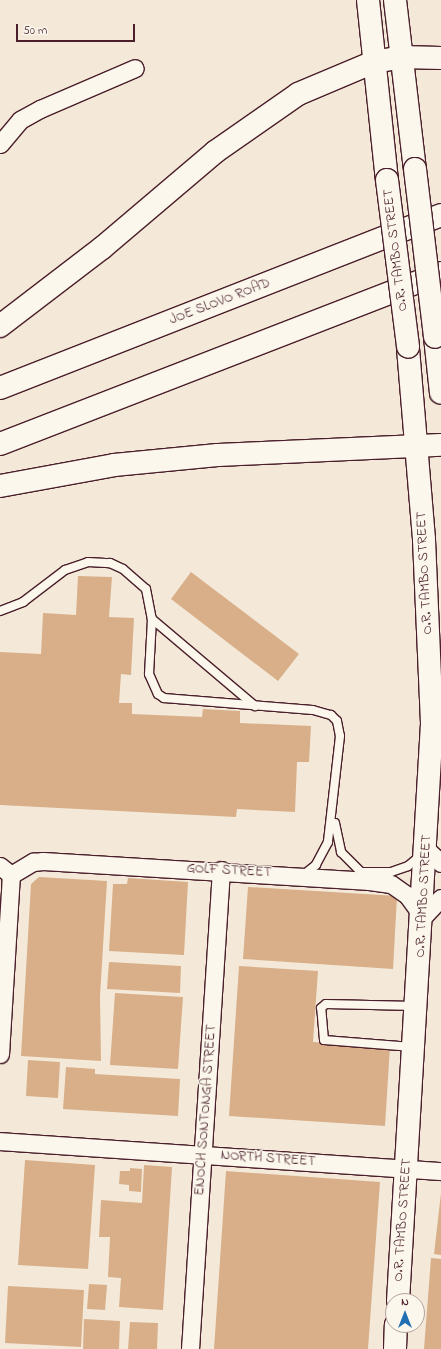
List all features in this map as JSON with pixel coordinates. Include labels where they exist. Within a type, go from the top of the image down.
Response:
[{"type":"main road","name":"O.R. TAMBO STREET","points":[[368,0],[387,180],[408,347],[416,447],[432,723],[434,857],[423,917],[398,1293]]},
{"type":"main road","name":"O.R. TAMBO STREET","points":[[395,0],[441,393]]},
{"type":"main road","points":[[0,326],[252,124],[298,94],[374,62],[401,57],[441,58]]},
{"type":"main road","name":"JOE SLOVO ROAD","points":[[0,388],[441,216]]},
{"type":"main road","points":[[0,444],[441,273]]},
{"type":"main road","points":[[0,486],[114,465],[218,455],[441,445]]},
{"type":"main road","points":[[395,1349],[396,1333]]},
{"type":"street","points":[[0,144],[20,120],[40,109],[135,68]]},
{"type":"street","name":"GOLF STREET","points":[[5,871],[33,862],[44,861],[303,875],[392,884],[407,895],[423,917]]},
{"type":"street","name":"ENOCH SONTONGA STREET","points":[[190,1349],[221,870]]},
{"type":"street","points":[[0,1054],[5,871]]},
{"type":"street","points":[[423,917],[441,898]]},
{"type":"street","name":"NORTH STREET","points":[[0,1141],[441,1171]]},
{"type":"lane","points":[[0,611],[23,602],[65,570],[98,561],[123,569],[142,585],[150,601],[152,619],[149,674],[158,694],[164,698],[323,712],[337,721],[340,736],[334,810],[323,854],[303,875]]},
{"type":"lane","points":[[152,619],[255,706]]},
{"type":"lane","points":[[334,810],[341,852],[361,872],[397,870],[434,857]]},
{"type":"lane","points":[[415,1048],[324,1040],[321,1008],[326,1004],[417,1006]]},
{"type":"building","points":[[191,572],[299,654],[278,681],[171,599]]},
{"type":"building","points":[[78,576],[112,577],[109,617],[134,618],[131,675],[121,674],[119,703],[132,703],[132,714],[202,717],[203,709],[240,711],[240,723],[311,726],[309,762],[297,762],[295,812],[237,809],[236,817],[0,805],[0,652],[41,654],[43,613],[76,615]]},
{"type":"building","points":[[39,877],[107,881],[100,996],[101,1061],[21,1056],[31,884]]},
{"type":"building","points":[[128,878],[188,882],[184,955],[109,951],[113,884],[127,884]]},
{"type":"building","points":[[248,887],[397,896],[393,969],[243,959]]},
{"type":"building","points":[[109,962],[181,966],[180,993],[107,989]]},
{"type":"building","points":[[239,966],[318,971],[313,1042],[390,1047],[385,1126],[229,1116]]},
{"type":"building","points":[[115,993],[183,997],[178,1069],[110,1065]]},
{"type":"building","points":[[28,1060],[60,1062],[58,1098],[26,1096]]},
{"type":"building","points":[[66,1067],[95,1069],[95,1074],[180,1079],[178,1116],[63,1109]]},
{"type":"building","points":[[25,1160],[95,1165],[88,1269],[18,1265]]},
{"type":"building","points":[[144,1165],[172,1167],[163,1310],[119,1307],[121,1278],[108,1277],[110,1237],[99,1237],[101,1200],[142,1203]]},
{"type":"building","points":[[130,1168],[142,1169],[141,1192],[129,1191],[129,1185],[119,1184],[120,1171],[130,1171]]},
{"type":"building","points":[[226,1171],[380,1182],[368,1349],[214,1349]]},
{"type":"building","points":[[441,1193],[441,1255],[434,1254]]},
{"type":"building","points":[[431,1258],[441,1259],[441,1349],[424,1349]]},
{"type":"building","points":[[89,1284],[107,1285],[105,1310],[87,1309]]},
{"type":"building","points":[[8,1286],[84,1290],[81,1347],[5,1343]]},
{"type":"building","points":[[84,1319],[120,1321],[119,1349],[83,1349]]},
{"type":"building","points":[[130,1322],[158,1323],[157,1349],[128,1349]]}]
